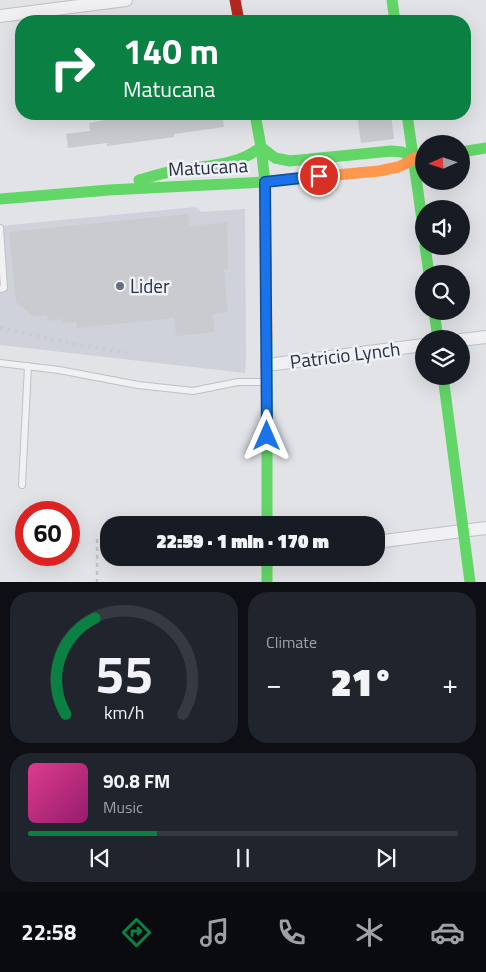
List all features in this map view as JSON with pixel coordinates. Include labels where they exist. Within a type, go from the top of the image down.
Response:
[{"type":"main road","points":[[235,0],[238,15]]},
{"type":"main road","points":[[392,0],[394,15]]},
{"type":"main road","points":[[256,120],[265,182],[266,516]]},
{"type":"main road","points":[[410,120],[415,141]]},
{"type":"main road","points":[[109,190],[161,174],[233,162],[245,158],[261,147]]},
{"type":"main road","name":"Matucana","points":[[261,147],[275,158],[290,161],[391,151],[415,156]]},
{"type":"main road","points":[[470,151],[486,148]]},
{"type":"main road","name":"Matucana","points":[[0,199],[109,190],[265,182],[388,170],[415,159]]},
{"type":"main road","points":[[444,385],[470,582]]},
{"type":"main road","points":[[267,566],[267,582]]},
{"type":"street","points":[[0,16],[126,0]]},
{"type":"street","points":[[470,339],[486,337]]},
{"type":"street","name":"Patricio Lynch","points":[[266,365],[415,346]]},
{"type":"street","points":[[385,541],[486,528]]},
{"type":"lane","points":[[0,228],[4,288],[0,289]]},
{"type":"lane","points":[[0,363],[59,370],[138,385],[193,391],[238,382],[267,382]]},
{"type":"lane","points":[[22,485],[28,366]]},
{"type":"path","points":[[97,539],[97,582]]},
{"type":"shaded area","name":"Lider","points":[[196,207],[201,212],[245,209],[245,373],[0,345],[0,226]]},
{"type":"building","points":[[105,120],[223,120],[224,127],[174,134],[174,137],[107,146],[107,143],[68,148],[66,134],[90,131],[89,123]]},
{"type":"building","points":[[358,120],[392,120],[394,139],[361,143]]},
{"type":"building","name":"Lider","points":[[188,214],[190,226],[227,222],[228,269],[224,269],[228,312],[213,314],[215,332],[176,336],[174,318],[77,328],[76,322],[63,323],[62,319],[48,321],[47,315],[33,316],[16,302],[9,232]]},
{"type":"railway","points":[[0,328],[68,343],[132,354]]},
{"type":"traffic: fast","points":[[392,0],[394,15]]},
{"type":"traffic: fast","points":[[256,120],[265,182]]},
{"type":"traffic: fast","points":[[408,120],[419,200]]},
{"type":"traffic: fast","points":[[261,147],[275,158],[290,161],[391,151],[402,152],[414,158]]},
{"type":"traffic: fast","points":[[139,180],[170,172],[232,161],[242,158],[261,147]]},
{"type":"traffic: fast","points":[[470,151],[486,148]]},
{"type":"traffic: fast","points":[[0,199],[304,178]]},
{"type":"traffic: fast","points":[[426,255],[428,265]]},
{"type":"traffic: fast","points":[[435,320],[437,330]]},
{"type":"traffic: fast","points":[[267,337],[267,516]]},
{"type":"traffic: fast","points":[[444,385],[470,582]]},
{"type":"traffic: fast","points":[[267,566],[267,582]]},
{"type":"traffic: slow","points":[[304,178],[379,171],[398,167],[415,158]]},
{"type":"traffic: slow","points":[[265,182],[267,337]]},
{"type":"traffic: jam","points":[[235,0],[238,15]]},
{"type":"place","name":"Lider","points":[[120,286]]},
{"type":"route","points":[[267,436],[265,182],[319,176]]}]
